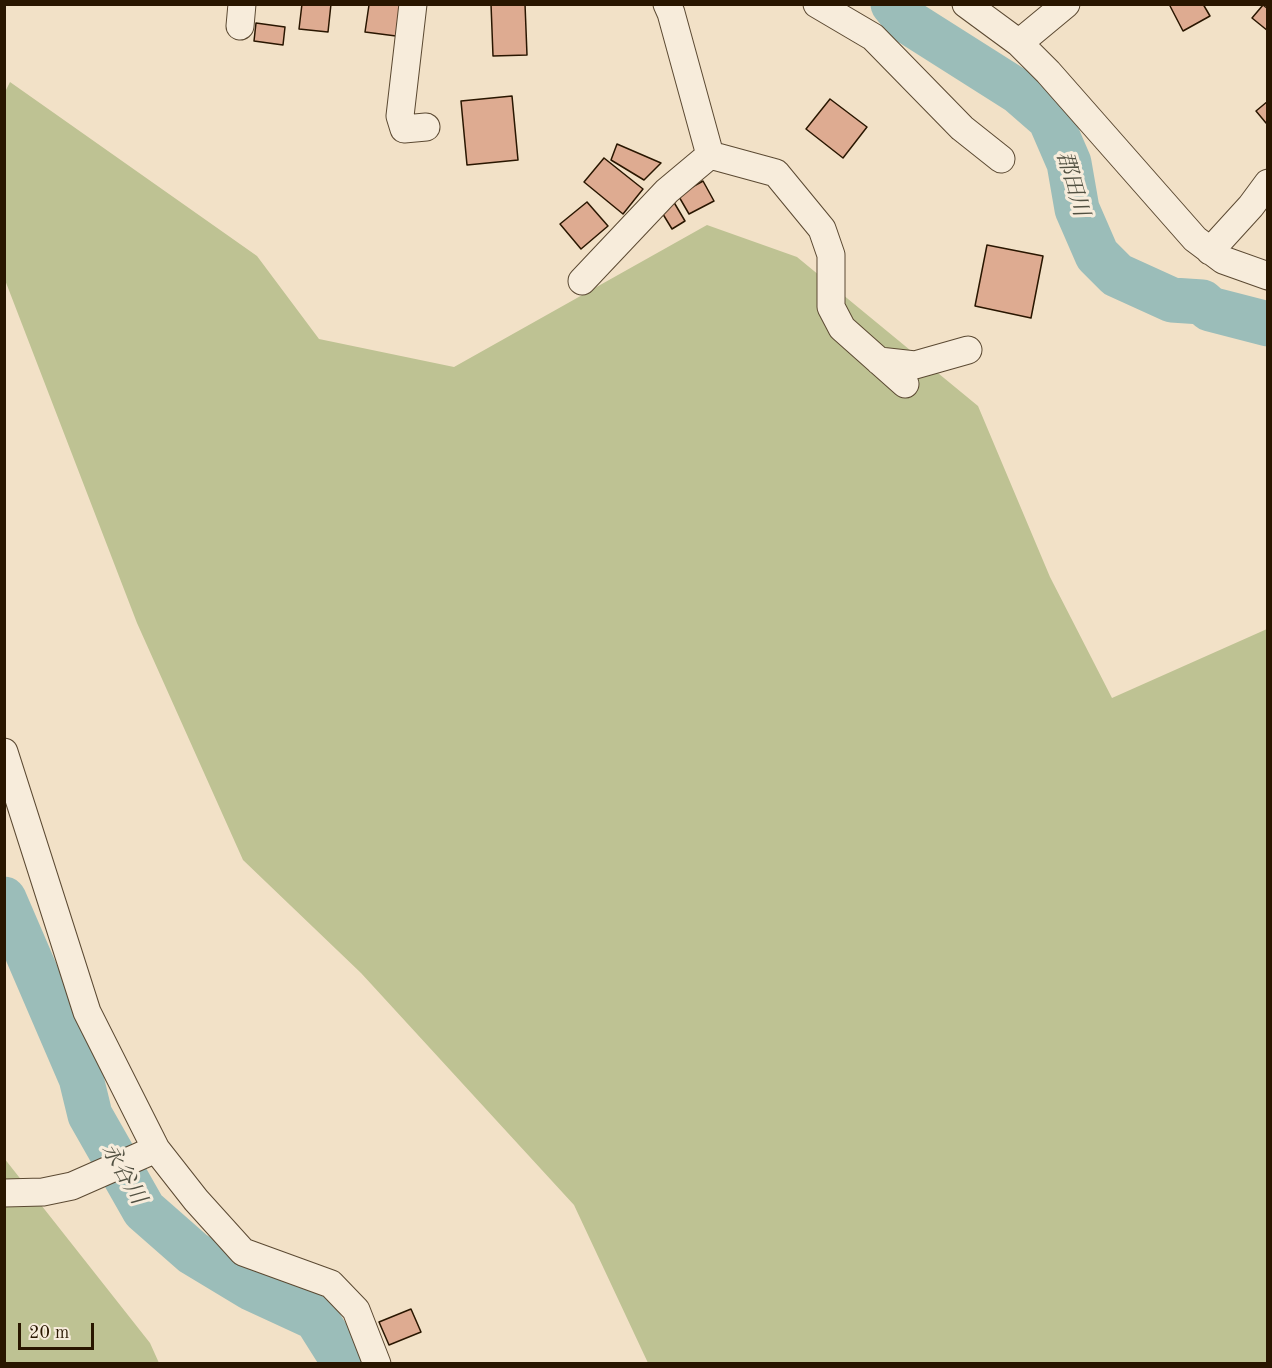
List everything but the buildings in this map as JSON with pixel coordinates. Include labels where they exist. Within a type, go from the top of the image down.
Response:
[{"type":"street","points":[[413,4],[400,116],[404,129],[426,127]]},
{"type":"street","points":[[667,4],[710,155]]},
{"type":"street","points":[[817,4],[873,37],[962,128],[1001,159]]},
{"type":"street","points":[[966,4],[1019,43],[1048,72],[1195,239],[1222,260],[1268,276]]},
{"type":"street","points":[[1019,43],[1066,4]]},
{"type":"street","points":[[582,281],[667,191],[710,155]]},
{"type":"street","points":[[710,155],[776,173],[822,229],[831,255],[831,307],[842,328],[905,384]]},
{"type":"street","points":[[1210,251],[1251,206],[1268,183]]},
{"type":"street","points":[[879,361],[915,365],[968,350]]},
{"type":"street","points":[[4,752],[87,1012],[156,1149],[196,1200],[243,1252],[331,1284],[356,1310],[377,1364]]},
{"type":"street","points":[[4,1193],[43,1192],[72,1186],[156,1149]]},
{"type":"green space","points":[[10,82],[257,256],[319,339],[454,367],[707,225],[797,257],[978,406],[1050,577],[1112,698],[1267,629],[1267,1363],[648,1363],[574,1205],[361,973],[243,860],[137,623],[5,280],[4,94]]},
{"type":"green space","points":[[4,1158],[150,1343],[159,1363],[5,1363]]},
{"type":"waterway","name":"郡田川","points":[[893,4],[907,21],[1019,92],[1050,119],[1069,163],[1077,209],[1097,255],[1117,275],[1172,300],[1202,302],[1210,309],[1268,324]]},
{"type":"waterway","name":"永谷川","points":[[4,899],[81,1078],[90,1115],[144,1210],[193,1253],[251,1288],[316,1318],[345,1364]]}]
